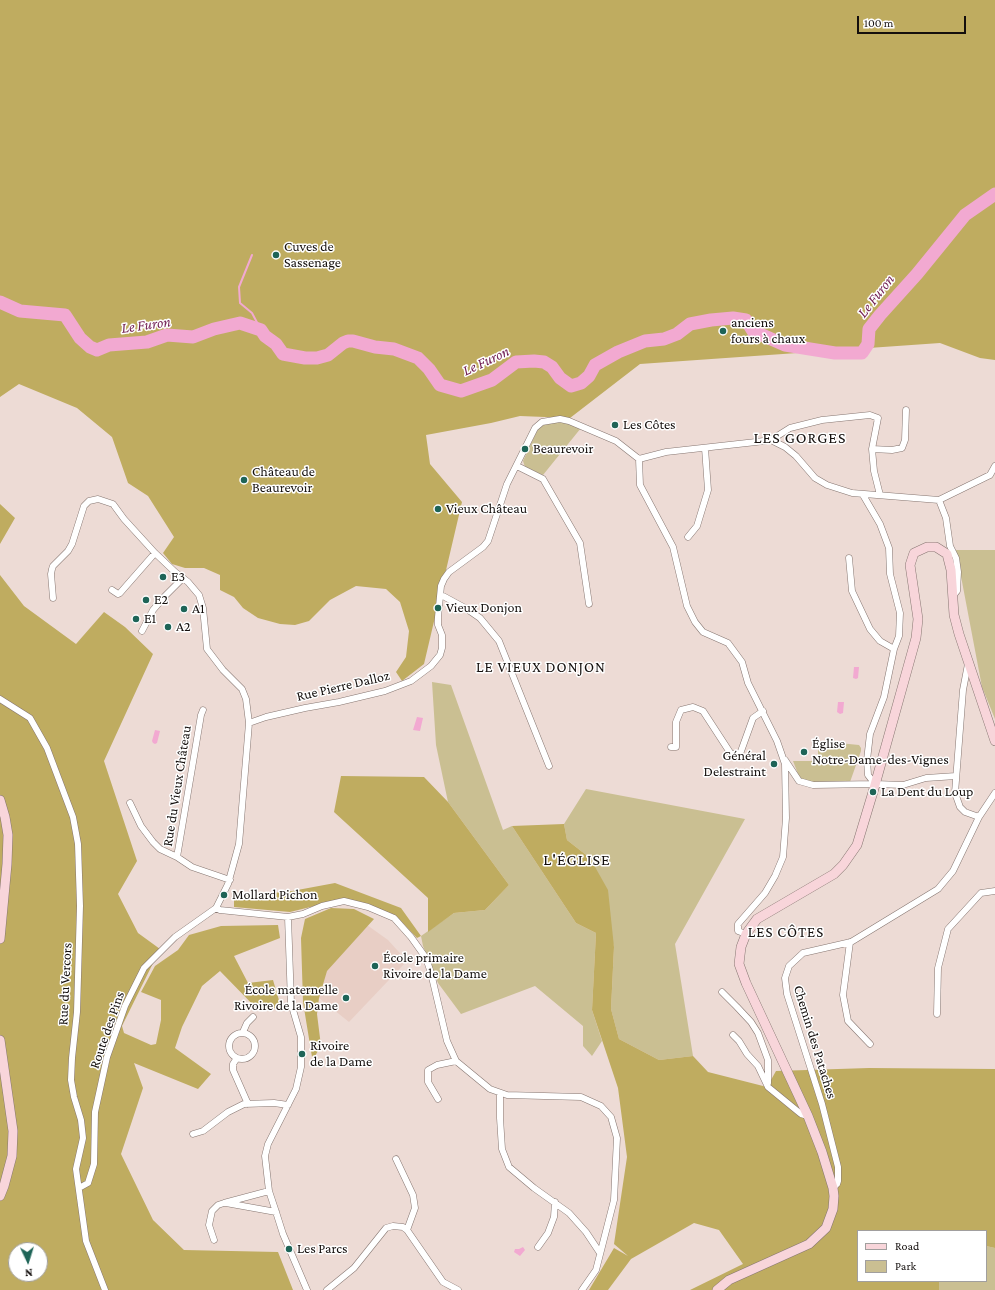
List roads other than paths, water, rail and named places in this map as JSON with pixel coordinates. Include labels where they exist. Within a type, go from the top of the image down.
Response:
[{"type":"main road","points":[[716,1290],[729,1280],[804,1248],[826,1228],[832,1214],[834,1205],[833,1188],[822,1152],[808,1116],[739,964],[741,947],[746,934],[757,919],[825,880],[843,865],[857,844],[916,638],[918,618],[910,565],[914,553],[926,547],[936,547],[947,554],[951,570],[954,615],[968,664],[995,741]]},
{"type":"main road","points":[[0,800],[8,835],[7,864],[0,939]]},
{"type":"main road","points":[[0,1040],[13,1131],[12,1156],[0,1196]]},
{"type":"street","points":[[872,449],[892,450],[902,448],[905,440],[906,410]]},
{"type":"street","points":[[880,495],[874,471],[872,449],[878,418],[870,415],[822,420],[790,428],[771,440],[666,452],[639,459],[640,485],[673,547],[689,612],[702,632],[728,643],[742,662],[748,683],[784,758],[800,781],[813,785],[903,785],[926,778],[956,776]]},
{"type":"street","name":"Rue Pierre Dalloz","points":[[249,723],[305,708],[385,691],[411,681],[431,666],[440,654],[443,642],[438,621],[441,586],[444,578],[483,547],[488,540],[507,484],[535,428],[542,422],[560,419],[569,421],[616,441],[639,459]]},
{"type":"street","points":[[771,440],[784,446],[796,456],[815,478],[827,485],[863,495],[939,500],[992,476],[995,466]]},
{"type":"street","points":[[688,537],[697,526],[708,490],[705,448]]},
{"type":"street","points":[[517,466],[543,479],[580,543],[588,604]]},
{"type":"street","points":[[863,495],[880,524],[889,548],[890,574],[900,613],[899,636],[894,649],[884,697],[870,734],[867,760],[868,775],[875,784]]},
{"type":"street","points":[[53,598],[51,574],[53,566],[65,555],[72,544],[84,506],[89,501],[98,499],[113,504],[124,519],[155,553],[195,590],[202,601],[207,649],[223,670],[242,689],[245,695],[249,723],[239,844],[230,880],[224,895],[216,908],[220,910],[288,917],[303,914],[322,906],[344,901],[368,907],[394,918],[411,937],[426,958],[447,1041],[456,1061],[490,1089],[500,1093],[507,1095],[581,1097],[601,1106],[610,1117],[617,1138],[614,1200],[596,1270],[582,1290]]},
{"type":"street","points":[[939,500],[946,518],[950,546],[956,558],[958,572],[957,591],[953,597]]},
{"type":"street","points":[[112,590],[118,594],[120,593],[155,553]]},
{"type":"street","points":[[849,558],[852,591],[870,629],[880,641],[894,649]]},
{"type":"street","points":[[142,631],[154,610],[165,596],[183,578]]},
{"type":"street","points":[[440,596],[449,599],[476,615],[490,629],[499,641],[549,766]]},
{"type":"street","points":[[968,664],[963,690],[955,793],[960,807],[965,812],[979,817]]},
{"type":"street","name":"Rue du Vercors","points":[[0,699],[30,718],[47,748],[73,817],[78,844],[80,906],[78,1012],[72,1058],[71,1080],[74,1097],[81,1120],[83,1138],[76,1169],[86,1241],[105,1290]]},
{"type":"street","points":[[671,747],[676,747],[676,722],[681,710],[693,707],[703,711],[731,754],[740,754],[753,718],[763,712]]},
{"type":"street","name":"Rue du Vieux Château","points":[[204,710],[201,714],[177,858],[192,867],[230,880]]},
{"type":"street","points":[[746,934],[738,931],[738,924],[765,893],[776,876],[783,856],[787,798],[784,758]]},
{"type":"street","name":"Chemin des Pataches","points":[[833,1188],[838,1181],[838,1167],[822,1104],[787,994],[784,978],[790,966],[803,953],[850,942],[938,889],[953,871],[979,817],[995,793]]},
{"type":"street","points":[[130,803],[141,826],[153,842],[160,849],[177,858]]},
{"type":"street","points":[[937,1014],[938,968],[948,929],[981,893],[995,891]]},
{"type":"street","name":"Route des Pins","points":[[79,1188],[88,1183],[94,1164],[95,1112],[107,1057],[125,1006],[144,968],[175,938],[216,908]]},
{"type":"street","points":[[288,917],[291,1003],[301,1037],[302,1066],[296,1089],[268,1144],[265,1156],[269,1190],[283,1234],[307,1290]]},
{"type":"street","points":[[850,942],[842,995],[848,1021],[870,1044]]},
{"type":"street","points":[[722,992],[751,1022],[758,1033],[768,1060],[768,1087]]},
{"type":"street","points":[[243,1032],[247,1023],[253,1018]]},
{"type":"street","points":[[243,1032],[253,1037],[256,1046],[255,1052],[247,1059],[236,1058],[230,1050],[230,1040],[238,1033],[243,1032]]},
{"type":"street","points":[[733,1035],[758,1066],[768,1087],[801,1114],[808,1116]]},
{"type":"street","points":[[236,1058],[233,1064],[233,1070],[248,1104]]},
{"type":"street","points":[[438,1099],[428,1082],[428,1070],[437,1065],[456,1061]]},
{"type":"street","points":[[500,1093],[502,1149],[509,1168],[569,1213],[586,1232],[600,1253]]},
{"type":"street","points":[[193,1134],[203,1132],[228,1112],[248,1104],[274,1103],[288,1105]]},
{"type":"street","points":[[396,1159],[413,1195],[415,1208],[407,1230]]},
{"type":"street","points":[[214,1240],[209,1225],[212,1211],[218,1205],[269,1190]]},
{"type":"street","points":[[538,1247],[548,1233],[554,1217],[555,1202]]},
{"type":"street","points":[[224,1203],[276,1212]]},
{"type":"street","points":[[327,1290],[354,1268],[386,1228],[393,1226],[403,1227],[407,1230],[443,1282],[458,1290]]},
{"type":"waterway","name":"Le Furon","points":[[0,302],[20,311],[65,315],[80,338],[90,347],[97,350],[109,345],[147,342],[167,335],[193,337],[214,329],[240,323],[261,330],[265,336],[276,344],[283,354],[305,358],[317,358],[328,355],[343,343],[348,341],[375,347],[394,349],[418,358],[429,369],[440,385],[461,391],[492,380],[516,362],[534,361],[544,362],[552,367],[560,378],[571,386],[581,383],[589,376],[595,365],[618,352],[645,341],[664,339],[677,334],[690,324],[711,320],[733,318],[746,320],[753,331],[785,345],[835,353],[862,353],[868,344],[869,329],[880,315],[917,274],[965,215],[995,194]]},
{"type":"waterway","points":[[252,255],[239,287],[240,303],[252,313],[261,330]]},
{"type":"place","name":"Cuves de Sassenage","points":[[276,255]]},
{"type":"place","name":"anciens fours à chaux","points":[[723,331]]},
{"type":"place","name":"Les Côtes","points":[[615,425]]},
{"type":"place","name":"Beaurevoir","points":[[525,449]]},
{"type":"place","name":"Château de Beaurevoir","points":[[244,480]]},
{"type":"place","name":"Vieux Château","points":[[438,509]]},
{"type":"place","name":"E3","points":[[163,577]]},
{"type":"place","name":"E2","points":[[146,600]]},
{"type":"place","name":"Vieux Donjon","points":[[438,608]]},
{"type":"place","name":"A1","points":[[184,609]]},
{"type":"place","name":"E1","points":[[136,619]]},
{"type":"place","name":"A2","points":[[168,627]]},
{"type":"place","name":"Église Notre-Dame-des-Vignes","points":[[804,752]]},
{"type":"place","name":"Général Delestraint","points":[[774,764]]},
{"type":"place","name":"La Dent du Loup","points":[[873,792]]},
{"type":"place","name":"Mollard Pichon","points":[[224,895]]},
{"type":"place","name":"École primaire Rivoire de la Dame","points":[[375,966]]},
{"type":"place","name":"École maternelle Rivoire de la Dame","points":[[346,998]]},
{"type":"place","name":"Rivoire de la Dame","points":[[302,1054]]},
{"type":"place","name":"Les Parcs","points":[[289,1249]]},
{"type":"district","name":"LES GORGES","points":[[800,438]]},
{"type":"district","name":"LE VIEUX DONJON","points":[[541,667]]},
{"type":"district","name":"L'ÉGLISE","points":[[577,860]]},
{"type":"district","name":"LES CÔTES","points":[[786,932]]}]
